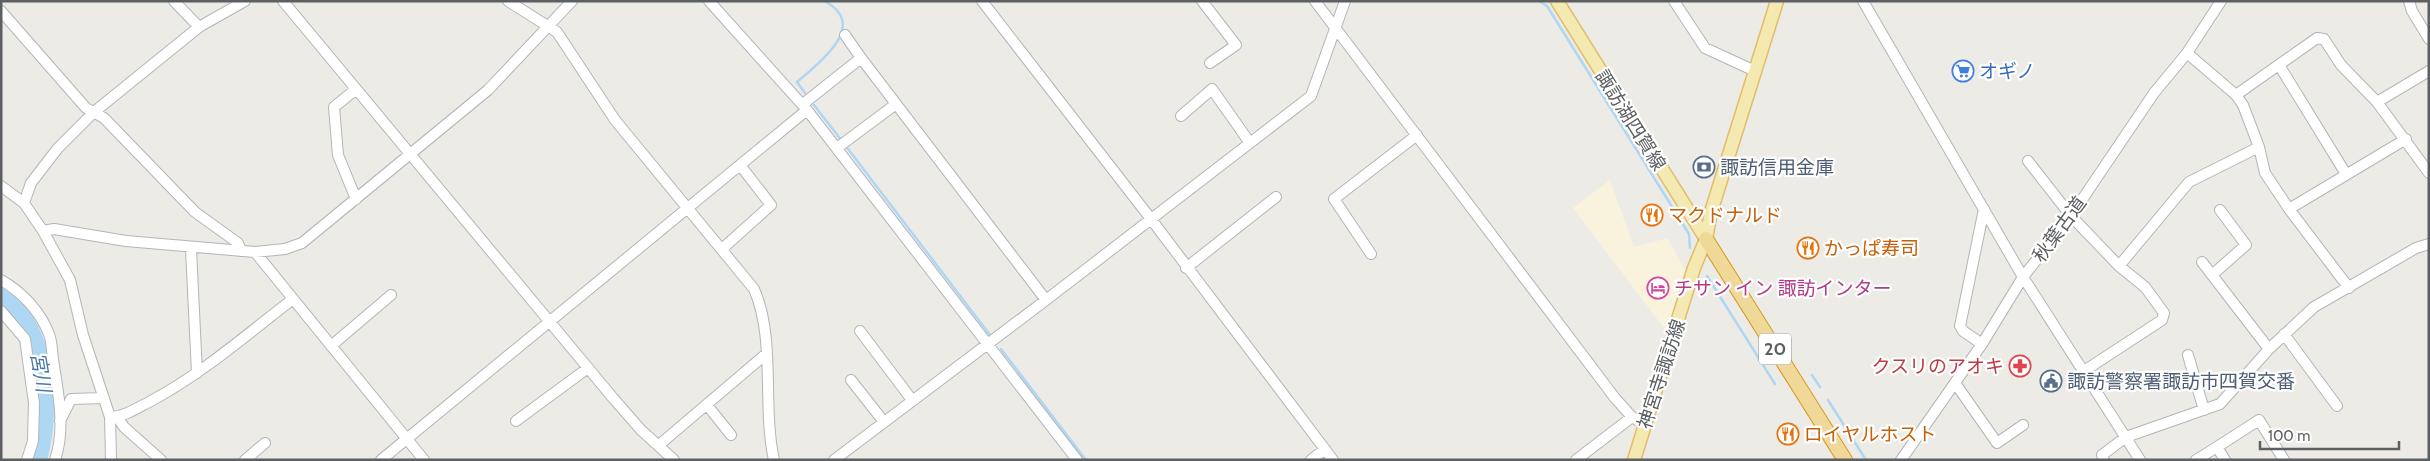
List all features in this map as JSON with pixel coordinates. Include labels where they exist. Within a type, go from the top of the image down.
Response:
[{"type":"highway","name":"20","points":[[1706,239],[1845,460]]},
{"type":"main road","name":"諏訪湖四賀線","points":[[1557,1],[1706,239]]},
{"type":"main road","name":"神宮寺諏訪線","points":[[1634,460],[1691,277],[1706,239],[1711,212],[1777,1]]},
{"type":"street","points":[[174,1],[199,28]]},
{"type":"street","points":[[24,203],[31,182],[58,148],[94,112],[199,28],[246,1]]},
{"type":"street","points":[[283,1],[548,322],[641,430],[660,445],[674,460]]},
{"type":"street","points":[[508,1],[557,32],[615,120],[754,289],[761,306],[766,354],[768,431],[774,460]]},
{"type":"street","points":[[44,231],[54,229],[67,230],[126,242],[191,249],[254,252],[286,249],[302,243],[488,90],[572,1]]},
{"type":"street","points":[[709,1],[805,107],[990,344],[1077,460]]},
{"type":"street","points":[[982,1],[1151,219],[1186,268],[1333,460]]},
{"type":"street","points":[[1202,1],[1236,45],[1210,63]]},
{"type":"street","points":[[1315,1],[1614,398],[1632,417],[1645,425]]},
{"type":"street","points":[[834,460],[912,400],[990,344],[1311,96],[1345,1]]},
{"type":"street","points":[[1674,1],[1705,48],[1755,71]]},
{"type":"street","points":[[1863,1],[2023,277],[2140,460]]},
{"type":"street","name":"秋葉古道","points":[[1901,460],[1982,344],[2023,277],[2071,216],[2154,94],[2187,53],[2221,1]]},
{"type":"street","points":[[2409,1],[2412,11],[2429,39]]},
{"type":"street","points":[[1,11],[86,108],[104,118],[195,212],[238,243],[241,251]]},
{"type":"street","points":[[845,35],[1046,300]]},
{"type":"street","points":[[2236,95],[2317,38],[2324,38],[2342,64],[2377,102],[2429,172]]},
{"type":"street","points":[[2187,53],[2236,95],[2243,105],[2259,147],[2265,173],[2288,209],[2349,288]]},
{"type":"street","points":[[381,460],[740,165],[861,58]]},
{"type":"street","points":[[2279,65],[2346,174]]},
{"type":"street","points":[[2377,102],[2429,71]]},
{"type":"street","points":[[355,90],[334,107],[338,155],[356,199]]},
{"type":"street","points":[[1181,116],[1212,90],[1250,143]]},
{"type":"street","points":[[837,148],[896,104]]},
{"type":"street","points":[[1371,254],[1334,200],[1417,135]]},
{"type":"street","points":[[2288,209],[2406,140]]},
{"type":"street","points":[[2119,266],[2189,182],[2259,147]]},
{"type":"street","points":[[2028,161],[2071,216],[2119,266],[2144,287],[2164,313],[2162,320],[2084,371]]},
{"type":"street","points":[[722,249],[771,205],[740,165]]},
{"type":"street","points":[[1,186],[24,203],[44,231],[70,280],[83,335],[104,398],[114,417],[161,460]]},
{"type":"street","points":[[1186,268],[1276,197]]},
{"type":"street","points":[[1982,344],[1963,331],[1960,326],[1984,209]]},
{"type":"street","points":[[2212,275],[2246,245],[2220,210]]},
{"type":"street","points":[[2104,460],[2102,455],[2126,438],[2220,404],[2269,349],[2314,307],[2416,248],[2429,244]]},
{"type":"street","points":[[191,249],[197,373]]},
{"type":"street","points":[[254,252],[424,460]]},
{"type":"street","points":[[2202,262],[2269,349]]},
{"type":"street","points":[[1,280],[11,286],[35,308],[49,334],[59,399],[60,422],[55,460]]},
{"type":"street","points":[[332,346],[391,295]]},
{"type":"street","points":[[114,417],[156,398],[197,373],[293,299]]},
{"type":"street","points":[[1,311],[26,339],[34,403],[33,441],[27,460]]},
{"type":"street","points":[[860,331],[912,400]]},
{"type":"street","points":[[2284,334],[2337,406]]},
{"type":"street","points":[[660,445],[766,354]]},
{"type":"street","points":[[2188,355],[2204,410]]},
{"type":"street","points":[[516,420],[588,368]]},
{"type":"street","points":[[851,380],[884,422]]},
{"type":"street","points":[[1955,383],[1997,444],[2023,425]]},
{"type":"street","points":[[60,422],[71,399],[104,398]]},
{"type":"street","points":[[707,405],[731,435]]},
{"type":"street","points":[[111,460],[114,417]]},
{"type":"street","points":[[1576,460],[1632,417]]},
{"type":"street","points":[[2196,460],[2259,420],[2284,460]]},
{"type":"street","points":[[245,460],[266,443]]},
{"type":"street","points":[[2217,447],[2225,460]]},
{"type":"street","points":[[1311,460],[1325,449]]},
{"type":"shaded area","points":[[1610,180],[1634,247],[1668,238],[1685,270],[1667,332],[1573,208]]},
{"type":"waterway","points":[[805,93],[797,82],[828,54],[842,32],[842,21],[837,10],[824,1]]},
{"type":"waterway","points":[[1539,1],[1547,6],[1689,234],[1690,248]]},
{"type":"waterway","points":[[814,105],[842,141]]},
{"type":"waterway","points":[[845,145],[990,335]]},
{"type":"waterway","points":[[1707,276],[1775,384]]},
{"type":"waterway","name":"宮川","points":[[1,296],[17,310],[30,327],[44,370],[46,418],[39,460]]},
{"type":"waterway","points":[[1001,349],[1086,460]]},
{"type":"waterway","points":[[1812,375],[1820,387]]},
{"type":"waterway","points":[[1828,400],[1866,460]]},
{"type":"place","name":"オギノ","points":[[1963,71]]},
{"type":"place","name":"諏訪信用金庫","points":[[1704,167]]},
{"type":"place","name":"マクドナルド","points":[[1652,215]]},
{"type":"place","name":"かっぱ寿司","points":[[1808,248]]},
{"type":"place","name":"チサン イン 諏訪インター","points":[[1658,288]]},
{"type":"place","name":"クスリのアオキ","points":[[2020,366]]},
{"type":"place","name":"諏訪警察署諏訪市四賀交番","points":[[2051,381]]},
{"type":"place","name":"ロイヤルホスト","points":[[1788,434]]}]
